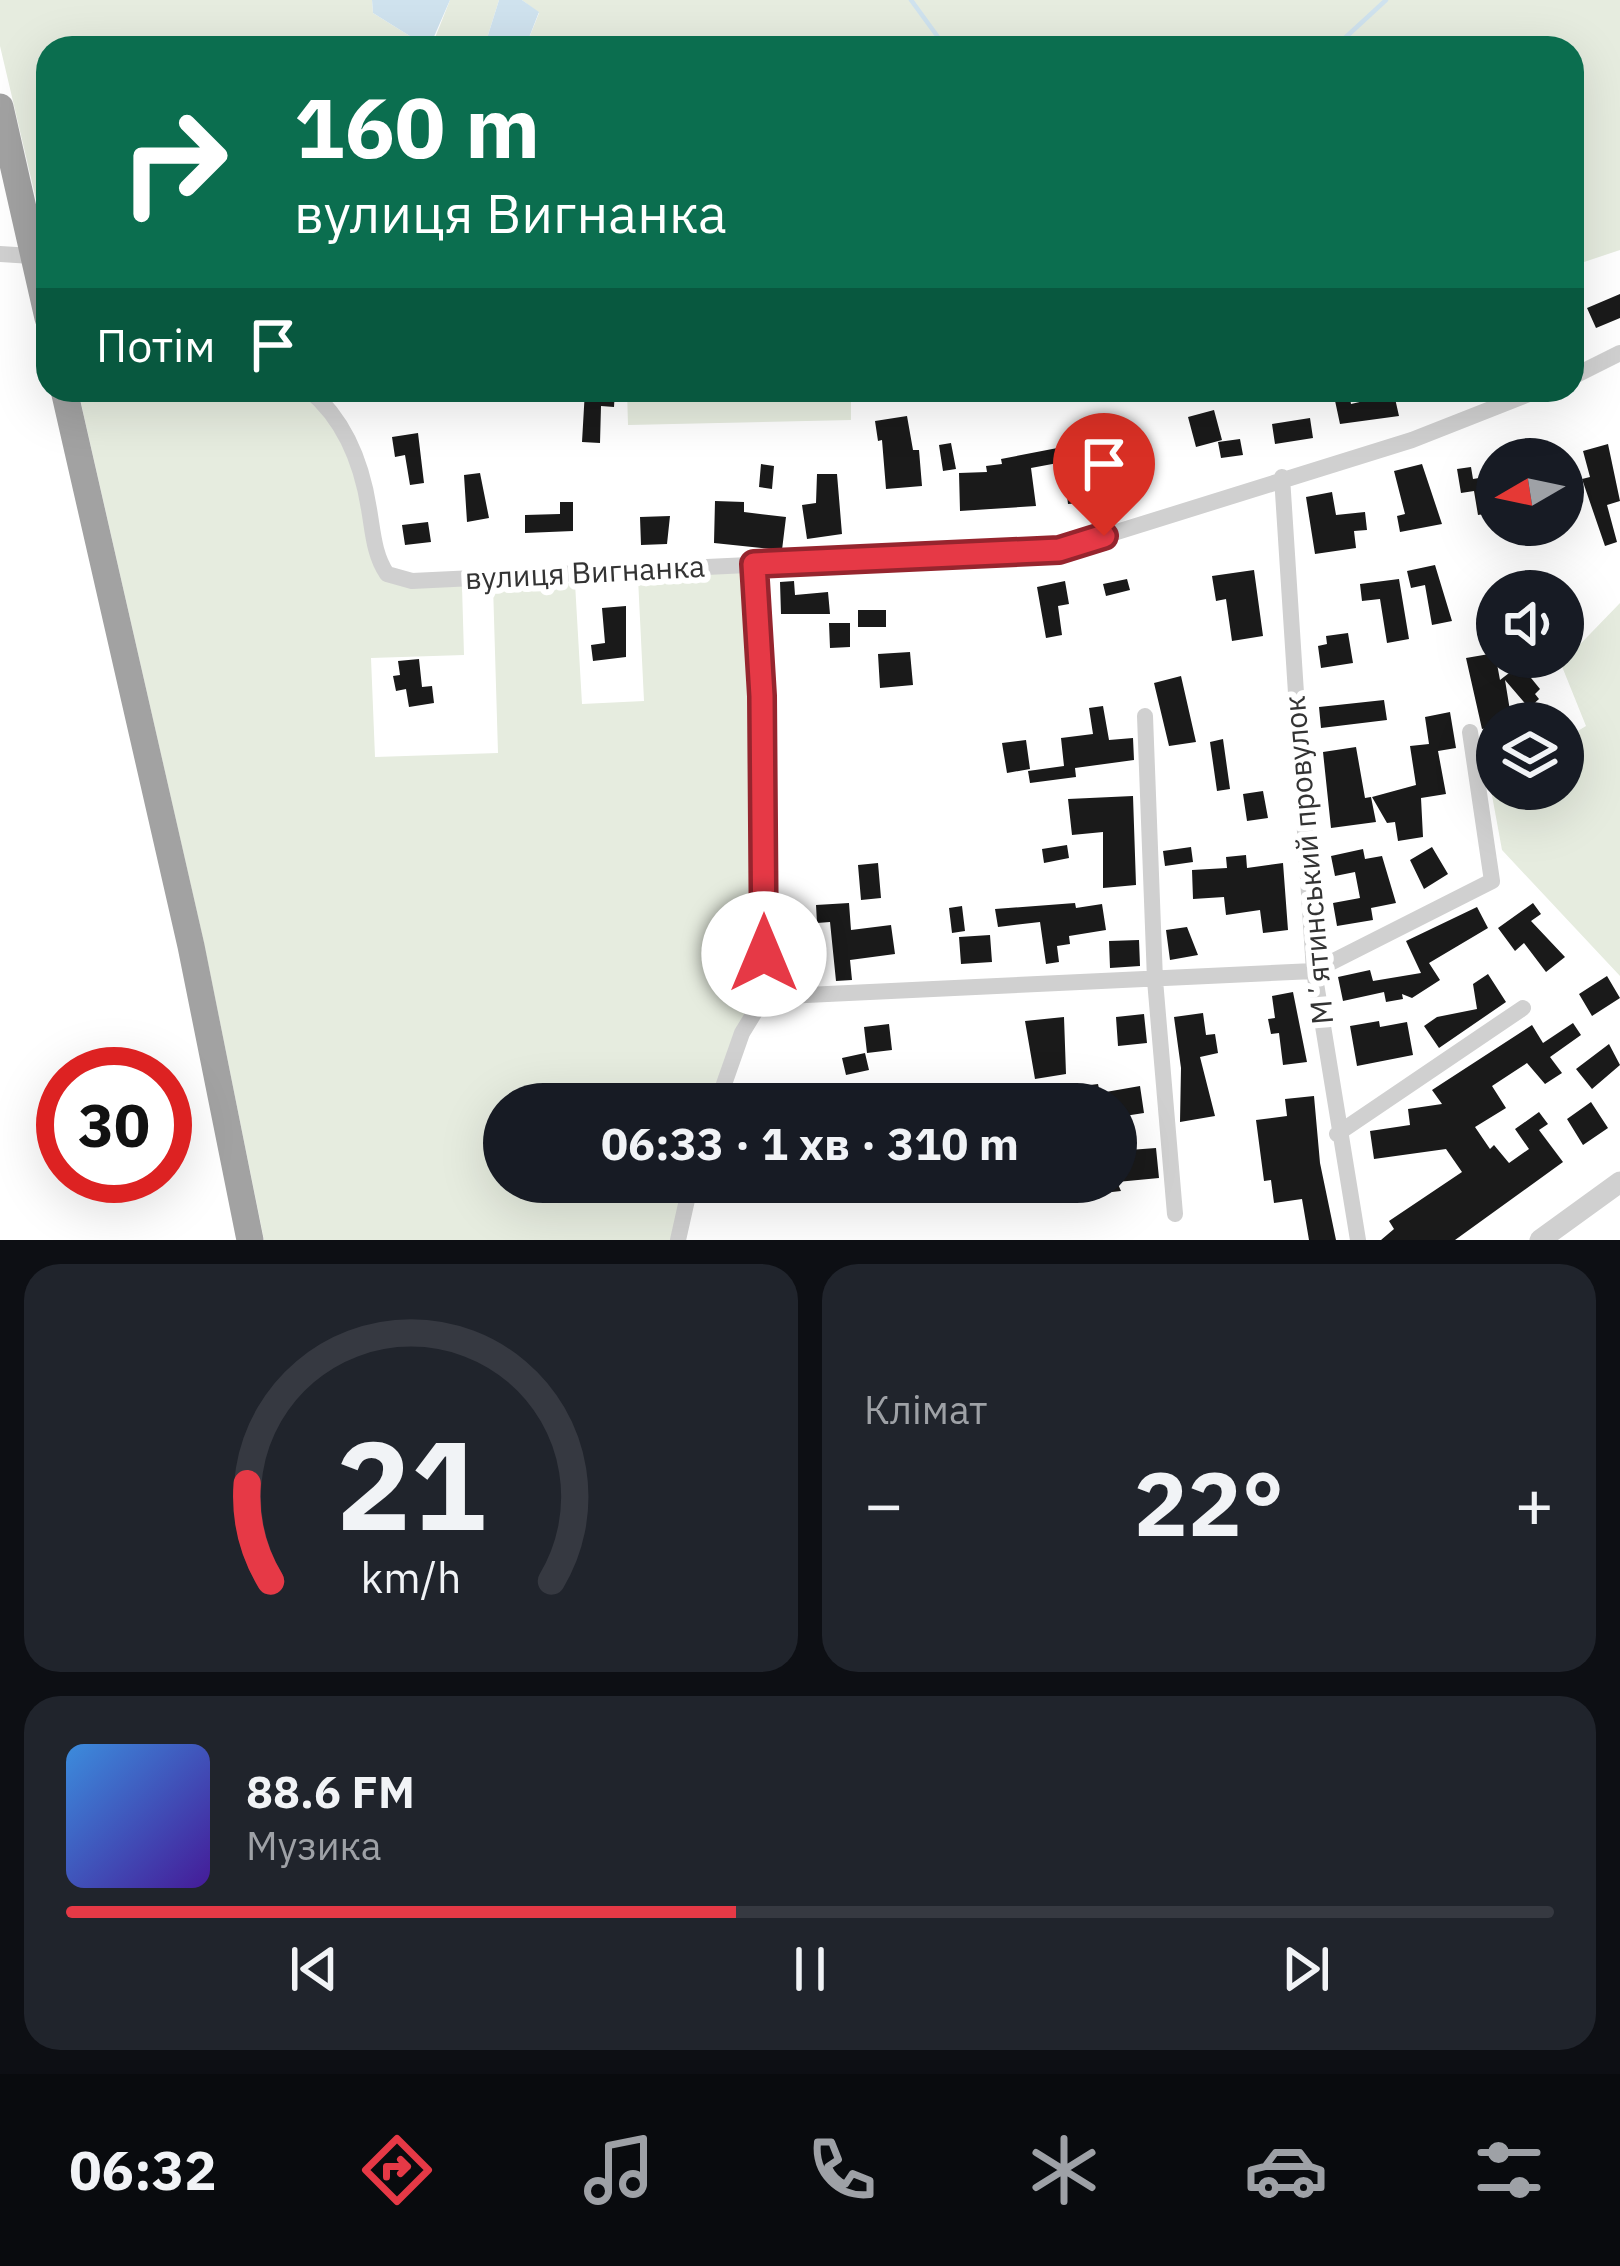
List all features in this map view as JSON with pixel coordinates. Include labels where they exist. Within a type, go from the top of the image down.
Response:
[{"type":"highway","points":[[0,106],[36,237]]},
{"type":"highway","points":[[67,402],[191,946],[250,1240]]},
{"type":"street","points":[[0,254],[36,255]]},
{"type":"street","points":[[1584,371],[1620,353]]},
{"type":"street","name":"вулиця Вигнанка","points":[[320,402],[343,427],[365,485],[378,561],[387,574],[412,581],[1059,550],[1412,440],[1509,402]]},
{"type":"street","name":"Мʼятинський провулок","points":[[1282,477],[1314,971],[1337,1134],[1358,1240]]},
{"type":"street","points":[[724,1083],[742,1033],[764,997],[762,696],[754,564]]},
{"type":"street","points":[[1145,716],[1155,980],[1175,1214]]},
{"type":"street","points":[[764,997],[1314,971],[1492,881],[1470,732]]},
{"type":"street","points":[[1337,1134],[1522,1008]]},
{"type":"street","points":[[1540,1240],[1620,1182]]},
{"type":"street","points":[[678,1240],[686,1203]]},
{"type":"shaded area","points":[[0,0],[372,0],[373,13],[410,36],[36,36],[36,199],[0,46]]},
{"type":"shaded area","points":[[450,0],[499,0],[488,36],[436,36]]},
{"type":"shaded area","points":[[522,0],[1620,0],[1620,250],[1584,262],[1584,36],[530,36],[539,13]]},
{"type":"shaded area","points":[[81,402],[312,402],[329,422],[349,459],[373,558],[383,580],[462,586],[464,655],[371,658],[375,757],[498,753],[493,585],[575,583],[582,704],[644,701],[638,578],[749,570],[756,696],[758,995],[720,1083],[483,1083],[483,1203],[680,1203],[672,1240],[264,1240],[204,943]]},
{"type":"shaded area","points":[[627,402],[851,402],[851,420],[628,425]]},
{"type":"shaded area","points":[[1620,603],[1620,976],[1502,850],[1495,810],[1584,810],[1584,702],[1576,702],[1567,678],[1584,678],[1584,640]]},
{"type":"water","points":[[372,0],[450,0],[434,36],[410,36],[373,13]]},
{"type":"water","points":[[499,0],[522,0],[539,12],[530,36],[488,36]]},
{"type":"building","points":[[1620,294],[1620,318],[1596,328],[1587,308]]},
{"type":"building","points":[[584,402],[614,402],[614,407],[601,406],[600,443],[582,442]]},
{"type":"building","points":[[1335,402],[1396,402],[1399,416],[1340,424]]},
{"type":"building","points":[[1214,410],[1222,440],[1196,447],[1188,417]]},
{"type":"building","points":[[907,416],[913,450],[919,450],[922,486],[886,489],[882,440],[878,441],[875,421]]},
{"type":"building","points":[[1310,418],[1313,438],[1275,444],[1272,424]]},
{"type":"building","points":[[418,433],[424,483],[410,485],[405,455],[395,457],[392,437]]},
{"type":"building","points":[[1240,439],[1243,455],[1221,458],[1218,442]]},
{"type":"building","points":[[951,443],[956,469],[943,471],[939,445]]},
{"type":"building","points":[[1608,444],[1620,501],[1607,505],[1617,542],[1605,546],[1584,485],[1584,478],[1590,477],[1584,451]]},
{"type":"building","points":[[1073,445],[1077,466],[1089,464],[1094,502],[1068,504],[1063,462],[1031,468],[1036,506],[960,511],[959,473],[987,472],[986,466],[1002,464],[1001,459]]},
{"type":"building","points":[[761,464],[774,466],[772,489],[759,487]]},
{"type":"building","points":[[1422,464],[1442,524],[1400,532],[1397,516],[1405,514],[1394,471]]},
{"type":"building","points":[[1471,467],[1476,503],[1474,491],[1461,493],[1457,469]]},
{"type":"building","points":[[480,473],[489,518],[467,522],[464,475]]},
{"type":"building","points":[[817,474],[837,474],[842,534],[807,539],[802,505],[816,503]]},
{"type":"building","points":[[1332,492],[1336,515],[1365,512],[1367,530],[1354,531],[1356,548],[1315,554],[1306,497]]},
{"type":"building","points":[[715,501],[744,502],[744,512],[786,517],[782,550],[714,543]]},
{"type":"building","points":[[560,502],[573,502],[573,531],[525,533],[525,515],[560,514]]},
{"type":"building","points":[[670,516],[667,544],[641,545],[640,517]]},
{"type":"building","points":[[428,522],[431,542],[405,545],[402,525]]},
{"type":"building","points":[[1435,565],[1452,621],[1432,625],[1425,585],[1411,588],[1407,571]]},
{"type":"building","points":[[1254,570],[1263,636],[1232,641],[1226,599],[1216,601],[1212,576]]},
{"type":"building","points":[[1127,579],[1130,590],[1106,596],[1103,584]]},
{"type":"building","points":[[1399,579],[1409,639],[1387,643],[1380,599],[1362,601],[1360,584]]},
{"type":"building","points":[[794,581],[795,595],[828,592],[830,614],[781,614],[780,582]]},
{"type":"building","points":[[1065,581],[1069,604],[1058,606],[1062,635],[1046,638],[1037,587]]},
{"type":"building","points":[[626,606],[626,657],[593,661],[591,645],[605,643],[602,608]]},
{"type":"building","points":[[858,610],[886,610],[886,627],[858,627]]},
{"type":"building","points":[[829,623],[850,623],[850,647],[830,648]]},
{"type":"building","points":[[1348,633],[1353,663],[1321,668],[1318,646],[1327,644],[1326,636]]},
{"type":"building","points":[[910,652],[913,685],[880,688],[878,654]]},
{"type":"building","points":[[1476,656],[1476,678],[1531,678],[1540,689],[1535,694],[1539,699],[1524,702],[1505,680],[1509,702],[1476,702],[1466,658]]},
{"type":"building","points":[[419,659],[422,687],[432,686],[434,703],[409,707],[406,689],[396,691],[393,676],[400,675],[398,661]]},
{"type":"building","points":[[1181,676],[1196,742],[1169,746],[1154,683]]},
{"type":"building","points":[[1384,700],[1387,720],[1321,728],[1319,707]]},
{"type":"building","points":[[1103,706],[1109,740],[1133,738],[1134,760],[1075,768],[1076,777],[1030,783],[1028,771],[1064,766],[1061,738],[1093,734],[1089,708]]},
{"type":"building","points":[[1450,712],[1456,748],[1438,751],[1446,794],[1421,798],[1423,837],[1398,841],[1395,822],[1387,823],[1372,797],[1416,785],[1410,746],[1429,744],[1425,717]]},
{"type":"building","points":[[1223,739],[1230,789],[1217,791],[1210,742]]},
{"type":"building","points":[[1026,740],[1030,769],[1007,773],[1002,743]]},
{"type":"building","points":[[1356,747],[1365,798],[1371,797],[1376,822],[1331,828],[1323,752]]},
{"type":"building","points":[[1263,791],[1268,818],[1247,821],[1243,794]]},
{"type":"building","points":[[1133,796],[1136,885],[1103,888],[1103,832],[1072,835],[1068,799]]},
{"type":"building","points":[[1067,845],[1069,858],[1044,863],[1042,849]]},
{"type":"building","points":[[1191,847],[1193,862],[1165,866],[1163,851]]},
{"type":"building","points":[[1432,847],[1448,874],[1424,889],[1410,860]]},
{"type":"building","points":[[1363,849],[1365,859],[1382,856],[1396,903],[1371,908],[1373,920],[1337,926],[1333,903],[1360,898],[1355,872],[1335,876],[1331,856]]},
{"type":"building","points":[[1246,855],[1247,868],[1283,863],[1288,930],[1263,933],[1260,910],[1226,915],[1224,897],[1193,899],[1192,870],[1227,868],[1226,857]]},
{"type":"building","points":[[878,863],[881,898],[861,900],[858,865]]},
{"type":"building","points":[[849,903],[851,930],[891,925],[895,954],[850,960],[852,980],[836,981],[830,922],[817,923],[816,905]]},
{"type":"building","points":[[1075,903],[1076,908],[1102,904],[1106,930],[1069,936],[1070,944],[1057,946],[1059,962],[1046,964],[1040,922],[998,927],[995,909]]},
{"type":"building","points":[[1533,903],[1541,914],[1531,921],[1565,957],[1546,972],[1524,943],[1515,951],[1498,928]]},
{"type":"building","points":[[962,906],[965,931],[952,933],[949,908]]},
{"type":"building","points":[[1477,907],[1488,928],[1429,963],[1440,980],[1412,998],[1402,994],[1403,999],[1386,1002],[1384,992],[1343,1001],[1338,977],[1370,970],[1373,981],[1421,973],[1406,941]]},
{"type":"building","points":[[1187,927],[1198,955],[1170,960],[1166,930]]},
{"type":"building","points":[[990,935],[992,962],[961,964],[959,937]]},
{"type":"building","points":[[1139,940],[1140,966],[1110,968],[1109,941]]},
{"type":"building","points":[[1488,974],[1506,1002],[1439,1048],[1424,1026],[1437,1017],[1477,1009],[1473,984]]},
{"type":"building","points":[[1607,976],[1620,998],[1592,1016],[1579,994]]},
{"type":"building","points":[[1293,992],[1307,1062],[1283,1065],[1279,1033],[1271,1034],[1268,1019],[1275,1018],[1272,996]]},
{"type":"building","points":[[1203,1013],[1206,1035],[1215,1034],[1218,1053],[1200,1057],[1215,1116],[1180,1122],[1181,1068],[1174,1017]]},
{"type":"building","points":[[1144,1014],[1147,1043],[1118,1046],[1116,1017]]},
{"type":"building","points":[[1064,1017],[1066,1074],[1035,1079],[1025,1021]]},
{"type":"building","points":[[1379,1021],[1380,1027],[1407,1022],[1413,1055],[1357,1066],[1350,1026]]},
{"type":"building","points":[[1573,1023],[1581,1035],[1550,1057],[1562,1073],[1545,1084],[1527,1063],[1492,1086],[1506,1108],[1475,1127],[1490,1149],[1494,1145],[1509,1163],[1529,1149],[1515,1129],[1539,1112],[1548,1124],[1539,1130],[1563,1162],[1455,1240],[1381,1240],[1394,1229],[1389,1221],[1462,1172],[1446,1149],[1374,1159],[1370,1131],[1410,1125],[1408,1109],[1442,1104],[1432,1090],[1532,1025],[1543,1043]]},
{"type":"building","points":[[889,1024],[892,1050],[867,1053],[864,1027]]},
{"type":"building","points":[[1609,1044],[1620,1065],[1592,1089],[1576,1069]]},
{"type":"building","points":[[865,1053],[869,1070],[846,1075],[842,1058]]},
{"type":"building","points":[[1140,1086],[1144,1113],[1137,1114],[1137,1087]]},
{"type":"building","points":[[1314,1096],[1320,1163],[1336,1240],[1309,1240],[1302,1199],[1274,1203],[1271,1180],[1264,1181],[1256,1120],[1287,1116],[1285,1099]]},
{"type":"building","points":[[1591,1102],[1608,1128],[1583,1145],[1567,1119]]},
{"type":"building","points":[[1156,1148],[1159,1178],[1137,1180],[1137,1149]]},
{"type":"waterway","points":[[911,0],[937,36]]},
{"type":"waterway","points":[[1347,36],[1386,0]]},
{"type":"route","points":[[764,954],[762,696],[754,564],[1059,550],[1104,536]]}]
